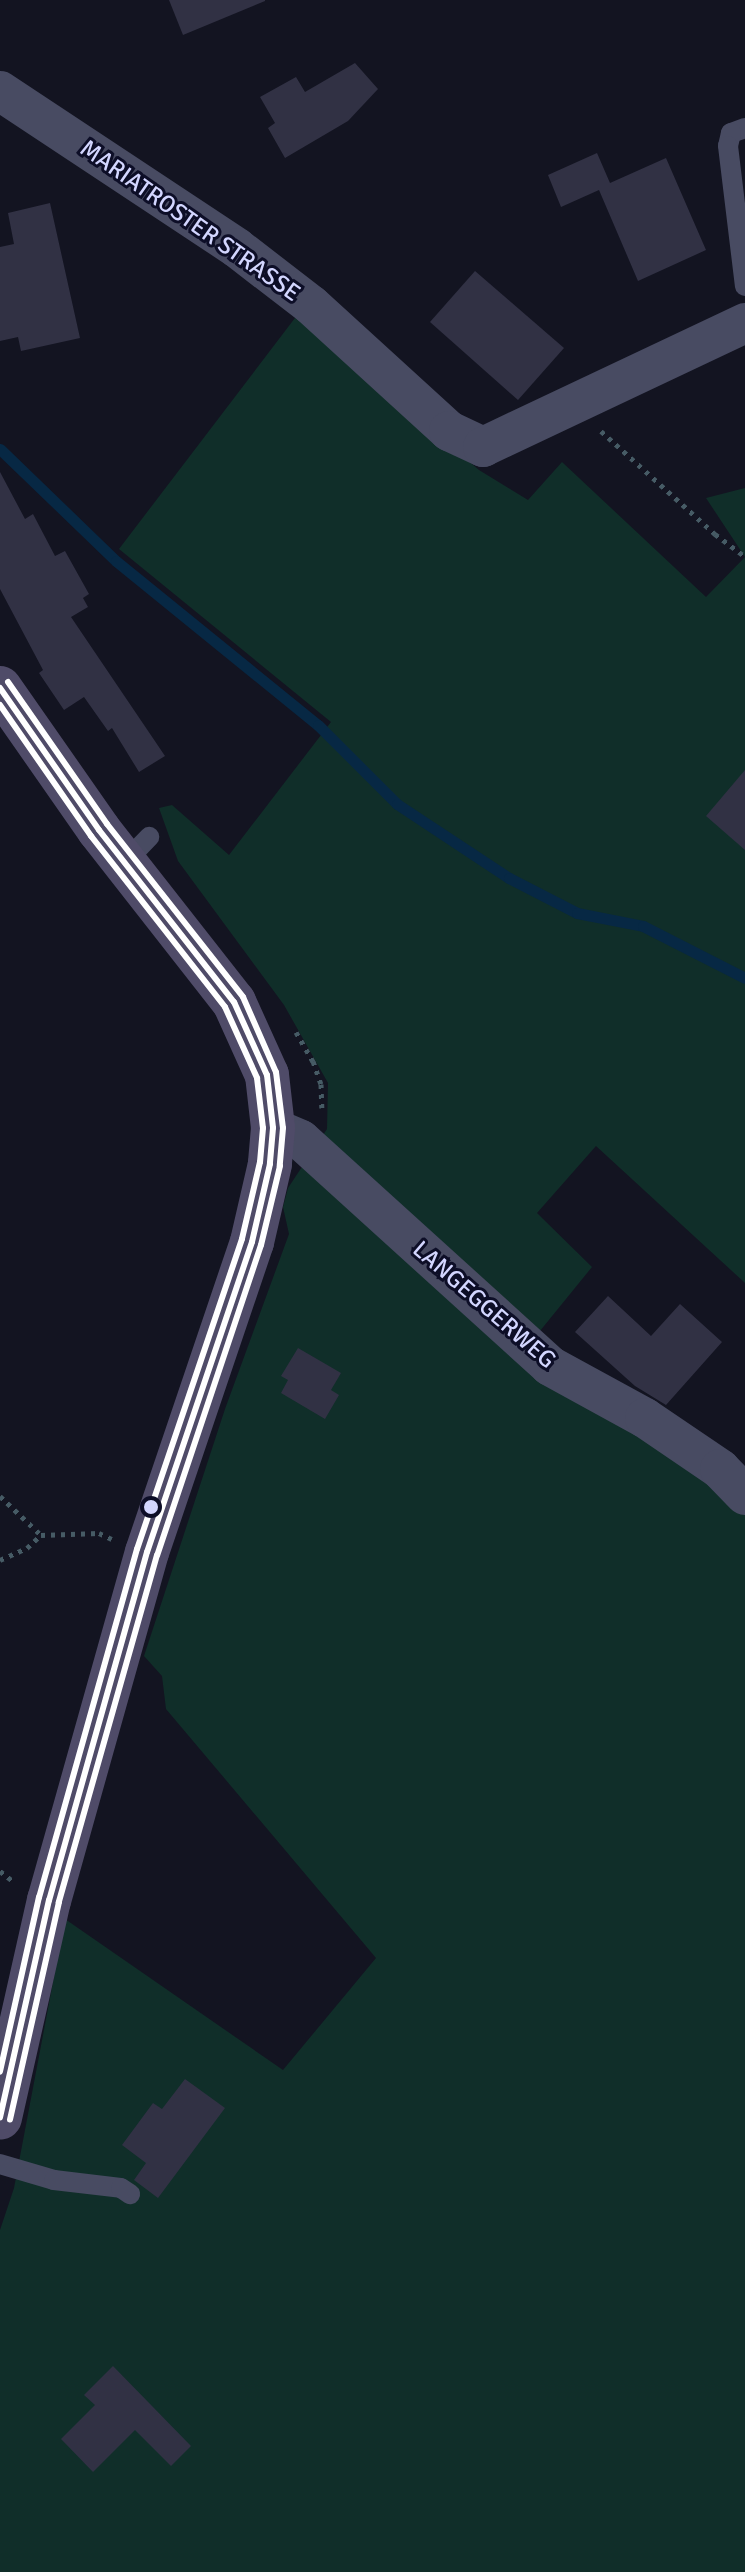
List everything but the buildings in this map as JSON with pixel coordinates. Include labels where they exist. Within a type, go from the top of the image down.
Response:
[{"type":"main road","points":[[0,688],[41,751],[137,850],[234,1002],[267,1075],[273,1128],[270,1164],[252,1242],[147,1552],[49,1900],[0,2118]]},
{"type":"street","name":"MARIATROSTER STRASSE","points":[[0,91],[237,248],[311,305],[449,431],[483,447],[745,323]]},
{"type":"street","name":"LANGEGGERWEG","points":[[273,1128],[301,1140],[550,1366],[645,1418],[720,1469],[745,1495]]},
{"type":"lane","points":[[745,128],[731,133],[728,146],[745,286]]},
{"type":"lane","points":[[0,2164],[54,2180],[121,2188],[130,2194]]},
{"type":"path","points":[[573,406],[715,534],[745,557]]},
{"type":"path","points":[[0,1496],[41,1535]]},
{"type":"path","points":[[0,1560],[27,1548],[41,1535],[99,1533],[147,1552]]},
{"type":"green space","points":[[298,314],[479,470],[528,500],[562,462],[706,597],[745,557],[745,1283],[596,1146],[537,1213],[592,1267],[518,1358],[689,1463],[745,1510],[745,2572],[0,2572],[0,2230],[14,2188],[65,1919],[283,2070],[376,1958],[166,1709],[162,1676],[144,1656],[225,1409],[289,1234],[283,1207],[288,1188],[327,1129],[328,1083],[284,1005],[178,861],[159,808],[172,805],[229,855],[331,722],[119,549]]},
{"type":"green space","points":[[745,488],[745,557],[706,498]]},
{"type":"waterway","points":[[0,449],[116,561],[318,725],[397,804],[509,878],[577,913],[643,926],[745,978]]},
{"type":"transit line","points":[[8,682],[107,824],[243,997],[276,1072],[283,1128],[280,1166],[261,1245],[157,1555],[59,1902],[10,2120]]},
{"type":"transit line","points":[[0,688],[99,830],[234,1002],[267,1075],[273,1128],[270,1164],[252,1242],[147,1552],[49,1900],[0,2118]]},
{"type":"transit line","points":[[0,705],[91,836],[225,1007],[257,1078],[263,1128],[260,1162],[242,1239],[137,1549],[39,1897],[0,2072]]}]
